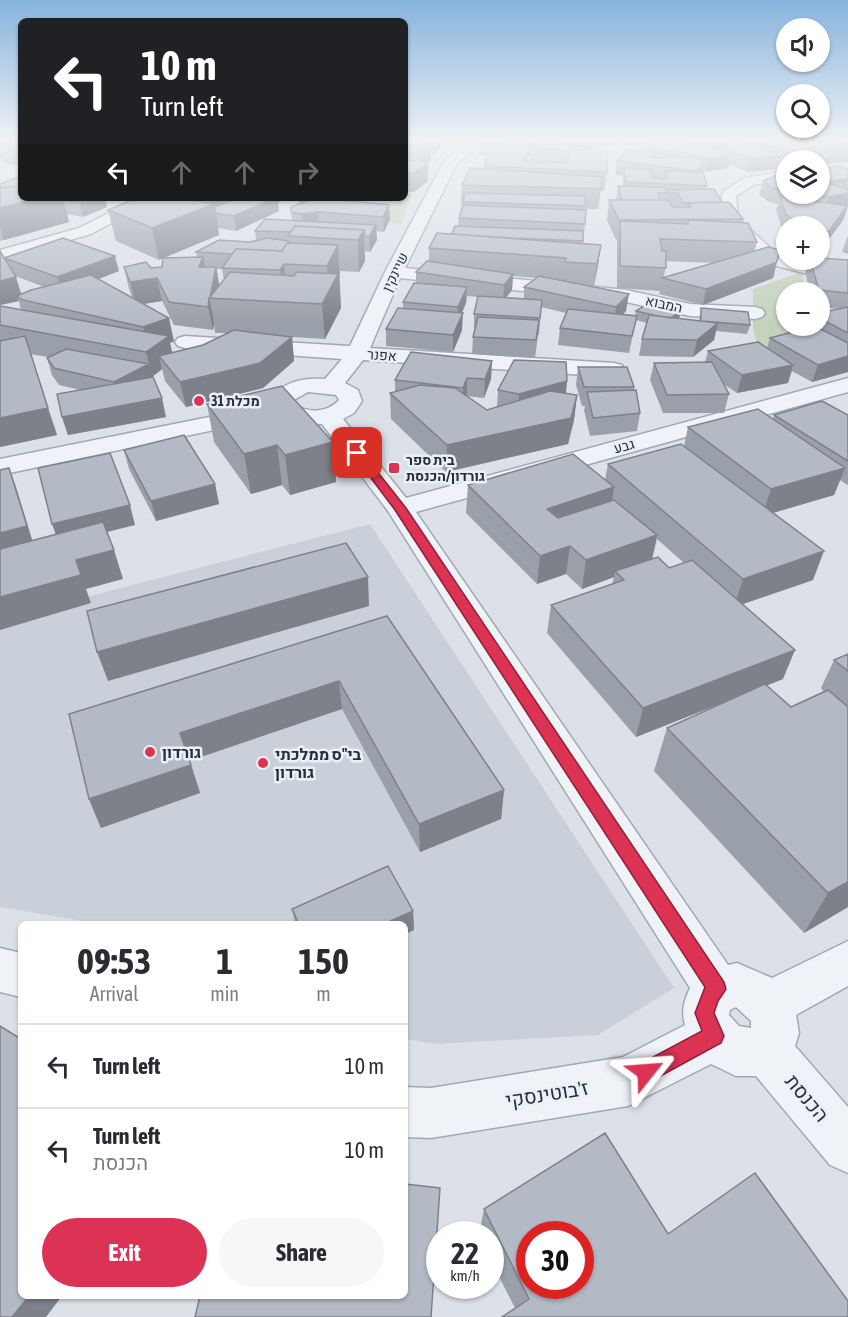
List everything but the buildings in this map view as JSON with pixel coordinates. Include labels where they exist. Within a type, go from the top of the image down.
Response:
[{"type":"street","points":[[0,255],[85,231],[144,201]]},
{"type":"street","name":"שיינקין","points":[[330,401],[357,354],[394,272],[430,201]]},
{"type":"street","points":[[729,201],[730,219],[772,259],[811,270],[848,268]]},
{"type":"street","name":"המבוא","points":[[394,272],[626,296],[690,309],[754,313]]},
{"type":"street","name":"אפנר","points":[[185,342],[614,370]]},
{"type":"street","name":"גבע","points":[[400,508],[848,385]]},
{"type":"street","points":[[330,401],[298,417],[284,409],[281,402],[284,396],[296,388],[307,386],[330,401],[400,508],[715,1012]]},
{"type":"street","points":[[0,467],[284,409]]},
{"type":"street","points":[[767,1027],[848,962]]},
{"type":"street","points":[[0,970],[18,974]]},
{"type":"street","name":"הכנסת","points":[[715,1012],[737,985],[749,989],[767,1027],[848,1146]]},
{"type":"street","name":"ז'בוטינסקי","points":[[408,1112],[431,1113],[628,1082],[715,1012]]},
{"type":"shaded area","name":"בי\"ס ממלכתי גורדון","points":[[370,524],[674,988],[598,1035],[435,1044],[408,1040],[408,921],[83,921],[0,907],[0,619]]},
{"type":"green space","points":[[323,201],[409,201],[401,224],[298,214],[298,204]]},
{"type":"green space","points":[[802,272],[804,282],[776,282],[776,336],[808,337],[759,353],[753,327],[753,289]]},
{"type":"place","name":"מכלת 31","points":[[199,401]]},
{"type":"place","name":"בית ספר גורדון/הכנסת","points":[[394,468]]},
{"type":"place","name":"גורדון","points":[[150,752]]},
{"type":"place","name":"בי\"ס ממלכתי גורדון","points":[[263,763]]},
{"type":"route","points":[[357,453],[400,508],[717,989],[710,995],[705,1013],[707,1024],[714,1036],[646,1072]]}]
